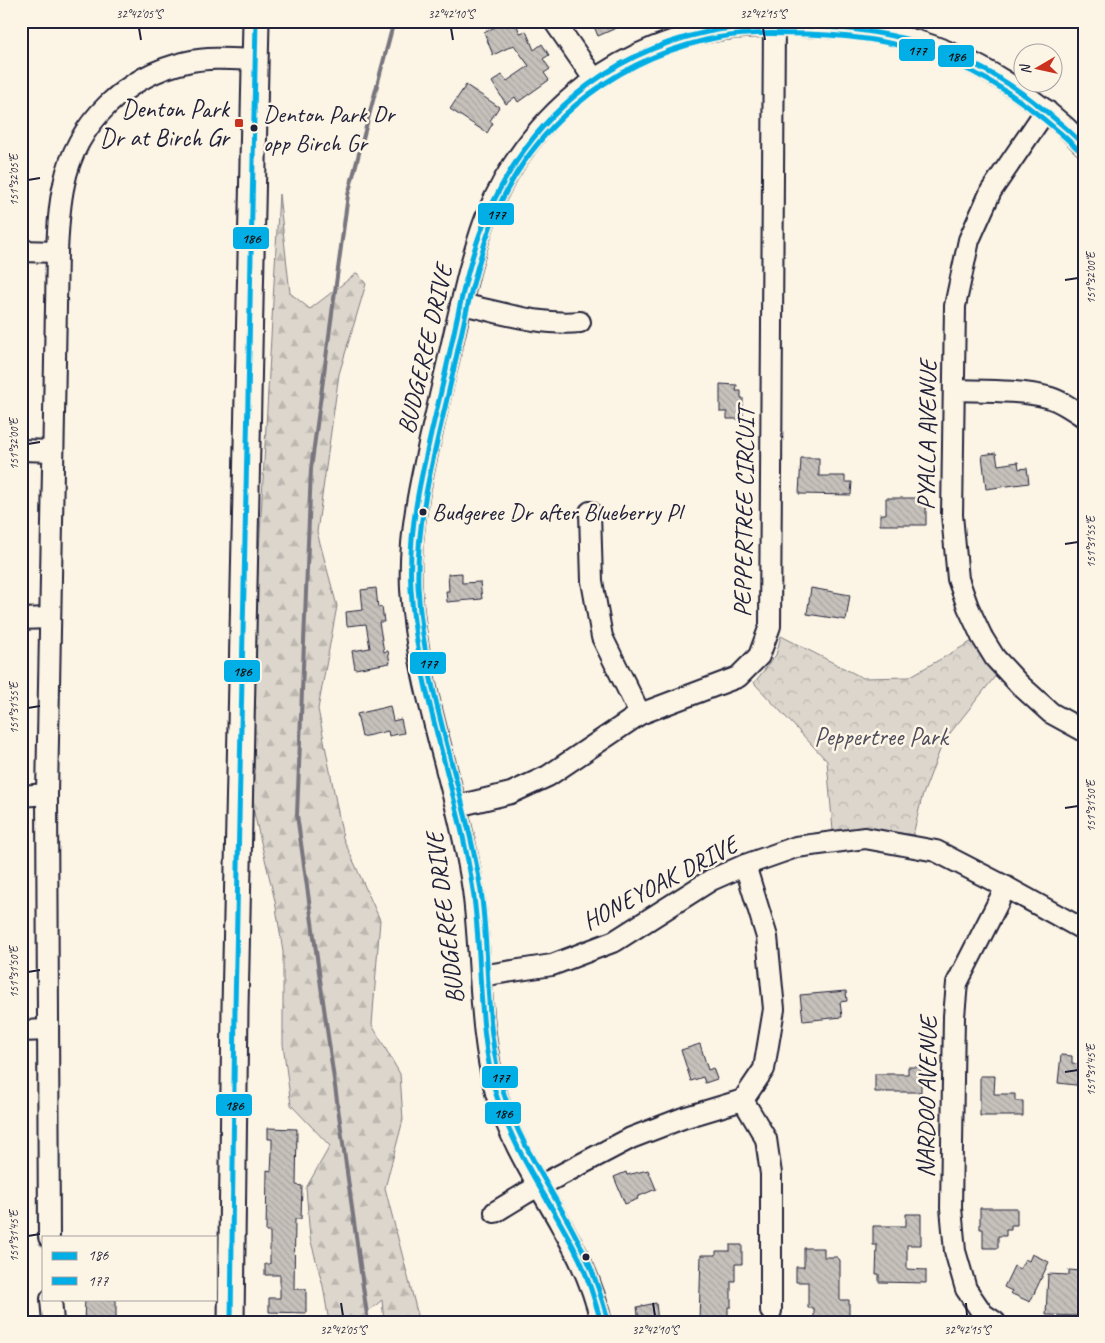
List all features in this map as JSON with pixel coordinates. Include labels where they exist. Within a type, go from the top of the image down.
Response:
[{"type":"main road","points":[[231,1322],[235,1008],[256,21]]},
{"type":"street","points":[[554,21],[594,79]]},
{"type":"street","name":"BUDGEREE DRIVE","points":[[601,1322],[588,1281],[574,1249],[508,1127],[497,1098],[483,1027],[473,893],[457,806],[431,712],[417,644],[411,586],[416,506],[461,304],[485,219],[505,178],[535,134],[559,107],[594,79],[627,60],[691,34],[721,29],[774,25],[845,27],[911,39],[952,54],[989,72],[1046,110],[1084,145]]},
{"type":"street","name":"PEPPERTREE CIRCUIT","points":[[457,806],[511,793],[548,776],[640,714],[738,677],[759,656],[770,626],[774,25]]},
{"type":"street","points":[[49,1236],[48,794],[56,252],[60,204],[70,163],[85,134],[100,112],[131,85],[187,62],[212,59],[255,60]]},
{"type":"street","name":"PYALLA AVENUE","points":[[1046,110],[991,191],[970,240],[955,306],[952,515],[958,579],[968,607],[994,658],[1051,713],[1084,731]]},
{"type":"street","points":[[21,251],[56,252]]},
{"type":"street","points":[[461,304],[562,324],[580,322]]},
{"type":"street","points":[[954,390],[1031,394],[1048,397],[1069,406],[1084,416]]},
{"type":"street","points":[[21,450],[53,450]]},
{"type":"street","points":[[590,512],[592,581],[602,637],[640,714]]},
{"type":"street","points":[[21,619],[50,618]]},
{"type":"street","points":[[21,796],[48,794]]},
{"type":"street","name":"HONEYOAK DRIVE","points":[[480,976],[552,965],[615,941],[711,880],[745,865],[796,847],[865,838],[936,852],[1006,887],[1084,930]]},
{"type":"street","points":[[495,1212],[631,1138],[683,1118],[743,1100],[764,1069],[774,1009],[768,936],[745,865]]},
{"type":"street","name":"NARDOO AVENUE","points":[[984,1319],[966,1289],[955,1251],[951,1208],[954,1016],[957,983],[1006,887]]},
{"type":"street","points":[[21,1031],[48,1030]]},
{"type":"street","points":[[743,1100],[766,1139],[771,1174],[771,1311]]},
{"type":"street","points":[[50,1300],[53,1322]]},
{"type":"green space","points":[[279,194],[290,293],[310,309],[357,273],[366,284],[339,374],[317,532],[337,606],[318,709],[343,838],[380,920],[372,1025],[400,1074],[403,1120],[385,1188],[417,1312],[416,1322],[384,1322],[382,1300],[359,1319],[358,1322],[329,1322],[323,1286],[310,1238],[306,1188],[330,1146],[291,1105],[283,1044],[283,952],[275,901],[250,796],[253,659]]},
{"type":"green space","name":"Peppertree Park","points":[[781,636],[863,678],[909,677],[976,639],[997,674],[943,742],[922,797],[913,835],[875,829],[833,831],[827,761],[754,683],[776,655]]},
{"type":"building","points":[[509,21],[515,21],[520,33],[526,31],[534,50],[542,44],[549,55],[543,59],[550,69],[544,73],[549,80],[518,102],[515,97],[506,104],[492,82],[502,75],[507,81],[529,66],[514,45],[493,55],[484,32]]},
{"type":"building","points":[[599,21],[632,21],[598,36],[593,24]]},
{"type":"building","points":[[466,85],[499,107],[490,121],[493,123],[487,133],[450,109]]},
{"type":"building","points":[[720,384],[737,385],[736,391],[741,391],[743,419],[727,419],[727,412],[720,412]]},
{"type":"building","points":[[996,453],[998,465],[1018,462],[1019,469],[1027,468],[1029,483],[986,489],[982,455]]},
{"type":"building","points":[[801,458],[819,458],[819,476],[845,476],[845,482],[852,482],[851,495],[799,494]]},
{"type":"building","points":[[886,498],[926,498],[926,525],[880,525],[880,514],[886,514]]},
{"type":"building","points":[[462,573],[462,583],[480,582],[482,599],[447,602],[446,591],[449,591],[448,574]]},
{"type":"building","points":[[376,588],[378,608],[382,607],[384,622],[379,622],[384,652],[388,651],[390,663],[355,669],[352,651],[370,648],[366,624],[347,626],[346,612],[363,610],[361,590]]},
{"type":"building","points":[[811,588],[850,595],[846,620],[807,614]]},
{"type":"building","points":[[390,706],[393,721],[401,719],[404,733],[389,736],[388,731],[362,737],[357,714]]},
{"type":"building","points":[[846,991],[847,1001],[840,1002],[842,1017],[803,1021],[800,995]]},
{"type":"building","points":[[700,1044],[708,1070],[713,1068],[717,1079],[705,1083],[703,1077],[691,1081],[681,1050]]},
{"type":"building","points":[[1061,1055],[1072,1056],[1072,1063],[1084,1065],[1084,1086],[1058,1083]]},
{"type":"building","points":[[908,1067],[921,1067],[921,1092],[875,1092],[875,1074],[908,1074]]},
{"type":"building","points":[[980,1076],[995,1076],[994,1094],[1015,1094],[1015,1101],[1023,1101],[1023,1116],[980,1116]]},
{"type":"building","points":[[268,1128],[297,1129],[296,1185],[302,1186],[301,1219],[295,1219],[294,1289],[306,1289],[306,1313],[269,1312],[269,1298],[280,1298],[280,1275],[265,1275],[265,1264],[270,1264],[270,1232],[266,1232],[267,1170],[271,1171],[272,1139],[268,1139]]},
{"type":"building","points":[[648,1170],[656,1189],[625,1204],[614,1177],[626,1172],[627,1175]]},
{"type":"building","points":[[980,1208],[1017,1208],[1017,1225],[1011,1225],[1011,1230],[1006,1230],[1006,1236],[998,1236],[998,1248],[983,1248],[983,1229],[980,1229]]},
{"type":"building","points":[[906,1214],[921,1214],[921,1245],[907,1245],[907,1269],[926,1270],[926,1283],[879,1282],[879,1274],[876,1274],[877,1245],[873,1245],[873,1226],[906,1226]]},
{"type":"building","points":[[730,1245],[742,1245],[742,1264],[735,1264],[735,1281],[731,1281],[731,1307],[728,1307],[728,1322],[699,1321],[701,1255],[716,1255],[716,1251],[730,1251]]},
{"type":"building","points":[[804,1248],[824,1248],[824,1257],[837,1257],[840,1260],[840,1300],[849,1300],[849,1322],[814,1322],[814,1308],[808,1308],[808,1282],[796,1282],[796,1267],[804,1267]]},
{"type":"building","points":[[1032,1254],[1049,1262],[1030,1302],[1010,1293],[1012,1291],[1004,1287],[1014,1266],[1020,1269],[1025,1259],[1029,1261]]},
{"type":"building","points":[[1069,1270],[1081,1271],[1079,1305],[1084,1305],[1084,1316],[1046,1315],[1048,1274],[1069,1275]]},
{"type":"building","points":[[85,1300],[116,1300],[116,1322],[84,1322]]},
{"type":"building","points":[[656,1303],[658,1322],[639,1322],[637,1307]]},
{"type":"waterway","points":[[368,1322],[297,815],[311,469],[348,195],[394,21]]},
{"type":"transit line","name":"186","points":[[231,1322],[235,1008],[256,21]]},
{"type":"transit line","name":"186","points":[[601,1322],[580,1260],[523,1158],[496,1094],[490,1069],[483,1018],[473,890],[458,815],[429,703],[415,627],[411,589],[411,564],[412,538],[419,487],[467,278],[479,235],[504,181],[524,150],[548,121],[574,96],[603,75],[635,57],[670,42],[707,32],[732,28],[809,26],[851,29],[889,35],[925,44],[959,57],[991,73],[1022,93],[1053,117],[1084,145]]},
{"type":"transit line","name":"177","points":[[608,1320],[599,1289],[587,1259],[521,1137],[504,1094],[497,1069],[490,1016],[480,884],[473,847],[435,699],[421,624],[418,561],[423,510],[468,305],[478,264],[491,225],[507,191],[526,159],[549,131],[575,106],[604,84],[636,65],[670,51],[706,40],[731,36],[782,33],[848,37],[886,42],[922,51],[987,79],[1018,99],[1048,122],[1079,150]]},
{"type":"place","name":"Denton Park Dr at Birch Gr","points":[[239,123]]},
{"type":"place","name":"Denton Park Dr opp Birch Gr","points":[[254,128]]},
{"type":"place","name":"Budgeree Dr after Blueberry Pl","points":[[423,512]]}]
